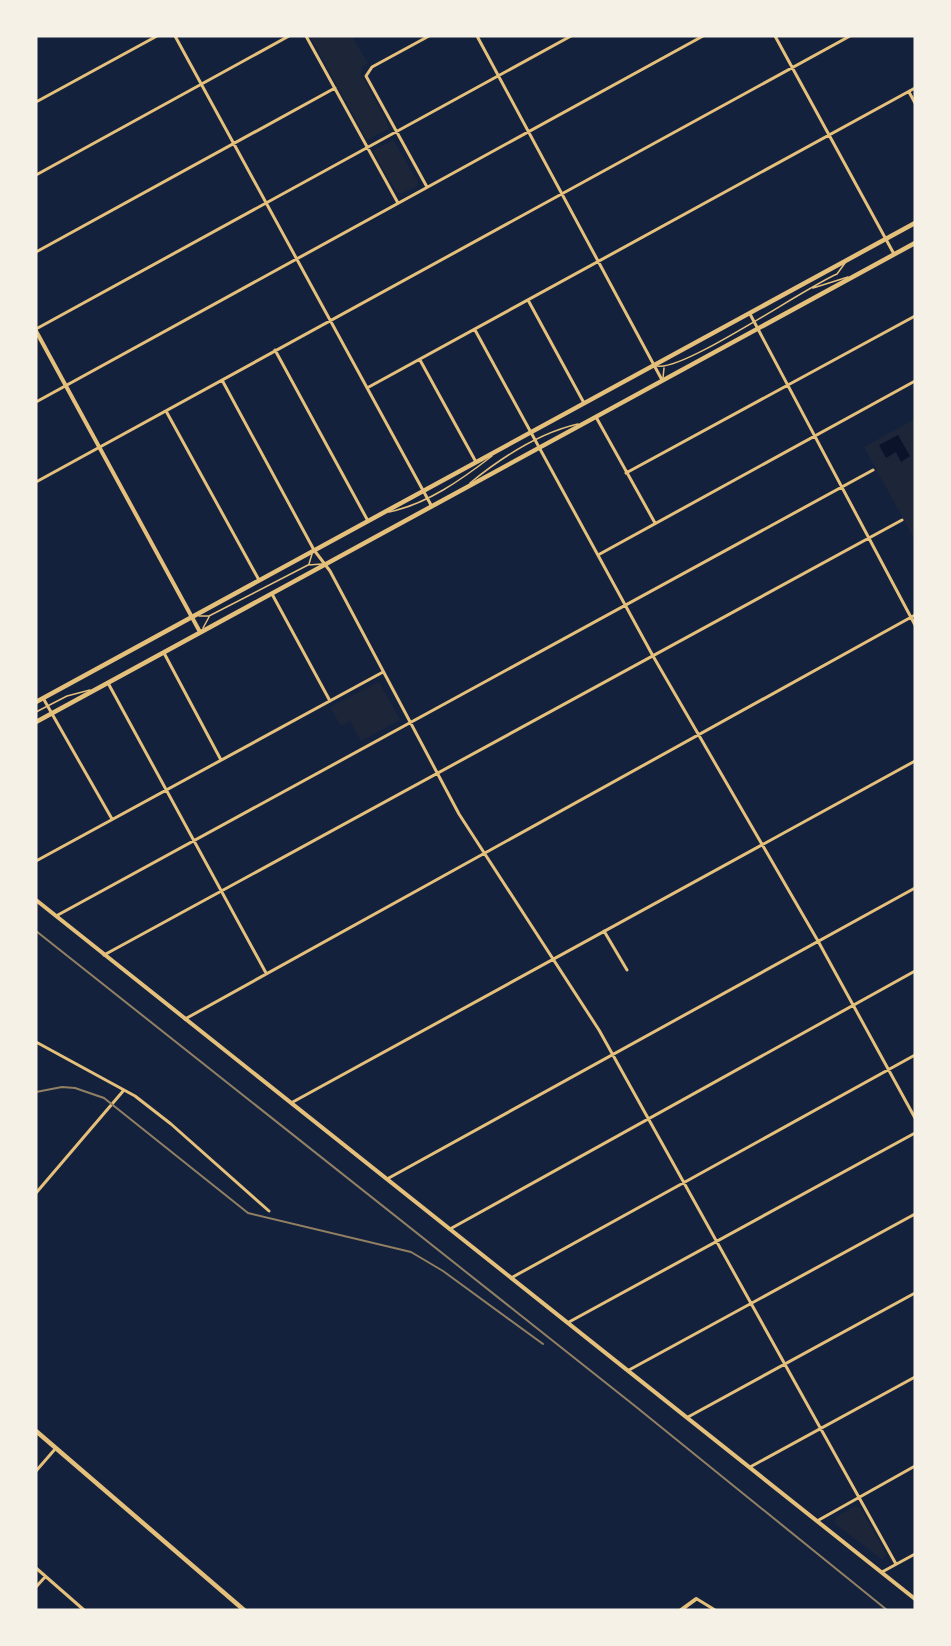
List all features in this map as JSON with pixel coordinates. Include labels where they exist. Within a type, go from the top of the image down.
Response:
[{"type":"main road","points":[[36,702],[915,223]]},
{"type":"main road","points":[[36,722],[915,243]]},
{"type":"main road","points":[[36,1431],[244,1610]]},
{"type":"street","points":[[36,102],[157,36]]},
{"type":"street","points":[[174,36],[432,506]]},
{"type":"street","points":[[36,175],[289,36]]},
{"type":"street","points":[[306,36],[398,203]]},
{"type":"street","points":[[427,187],[368,81],[367,72],[429,36]]},
{"type":"street","points":[[477,36],[662,381]]},
{"type":"street","points":[[200,632],[36,330],[571,36]]},
{"type":"street","points":[[36,402],[703,36]]},
{"type":"street","points":[[776,36],[894,254]]},
{"type":"street","points":[[36,482],[850,36]]},
{"type":"street","points":[[36,252],[335,88]]},
{"type":"street","points":[[367,388],[915,88]]},
{"type":"street","points":[[909,92],[915,104]]},
{"type":"street","points":[[528,300],[584,403]]},
{"type":"street","points":[[750,313],[913,616],[915,625]]},
{"type":"street","points":[[626,473],[915,316]]},
{"type":"street","points":[[475,330],[653,656],[818,941],[915,1118]]},
{"type":"street","points":[[275,350],[368,521]]},
{"type":"street","points":[[420,360],[476,462]]},
{"type":"street","points":[[222,380],[314,550],[326,564],[437,773],[612,1054],[896,1564]]},
{"type":"street","points":[[598,555],[915,381]]},
{"type":"street","points":[[166,411],[259,580]]},
{"type":"street","points":[[596,417],[655,523]]},
{"type":"street","points":[[56,916],[873,470]]},
{"type":"street","points":[[105,955],[902,520]]},
{"type":"street","points":[[271,594],[330,701]]},
{"type":"street","points":[[185,1019],[913,616]]},
{"type":"street","points":[[164,652],[221,760]]},
{"type":"street","points":[[36,861],[383,672]]},
{"type":"street","points":[[108,683],[266,974]]},
{"type":"street","points":[[43,698],[112,819]]},
{"type":"street","points":[[291,1103],[915,761]]},
{"type":"street","points":[[387,1179],[915,888]]},
{"type":"street","points":[[36,900],[915,1599]]},
{"type":"street","points":[[604,932],[627,970]]},
{"type":"street","points":[[450,1229],[915,971]]},
{"type":"street","points":[[36,1041],[124,1090],[163,1117],[269,1211]]},
{"type":"street","points":[[511,1278],[915,1055]]},
{"type":"street","points":[[36,1193],[124,1090]]},
{"type":"street","points":[[569,1322],[915,1133]]},
{"type":"street","points":[[629,1370],[915,1214]]},
{"type":"street","points":[[688,1418],[915,1293]]},
{"type":"street","points":[[750,1467],[915,1377]]},
{"type":"street","points":[[36,1471],[56,1448]]},
{"type":"street","points":[[817,1521],[915,1466]]},
{"type":"street","points":[[882,1572],[915,1554]]},
{"type":"street","points":[[36,1568],[84,1610]]},
{"type":"street","points":[[36,1587],[45,1576]]},
{"type":"street","points":[[681,1610],[696,1599],[715,1610]]},
{"type":"lane","points":[[654,365],[664,368],[697,353],[837,274],[850,258]]},
{"type":"lane","points":[[809,289],[855,275]]},
{"type":"lane","points":[[662,381],[664,368]]},
{"type":"lane","points":[[460,491],[494,463],[555,429],[585,423]]},
{"type":"lane","points":[[379,515],[409,508],[467,476],[504,446]]},
{"type":"lane","points":[[308,565],[314,550]]},
{"type":"lane","points":[[192,616],[209,616],[308,565],[326,564]]},
{"type":"lane","points":[[200,632],[209,616]]},
{"type":"lane","points":[[36,712],[67,696],[97,688]]},
{"type":"shaded area","points":[[310,36],[352,36],[368,64],[362,66],[361,74],[390,128],[367,140]]},
{"type":"shaded area","points":[[393,140],[418,182],[417,186],[401,194],[397,192],[374,154],[374,150]]},
{"type":"shaded area","points":[[915,419],[915,540],[864,447]]},
{"type":"shaded area","points":[[898,435],[910,456],[901,462],[896,452],[886,458],[879,445]]},
{"type":"shaded area","points":[[379,682],[400,720],[361,741],[350,721],[341,726],[330,707]]},
{"type":"shaded area","points":[[855,1506],[861,1509],[886,1554],[883,1560],[834,1523],[836,1517]]},
{"type":"railway","points":[[36,931],[635,1406],[887,1610]]},
{"type":"railway","points":[[36,1092],[62,1087],[75,1088],[104,1098],[248,1213],[411,1252],[443,1271],[543,1344]]}]
